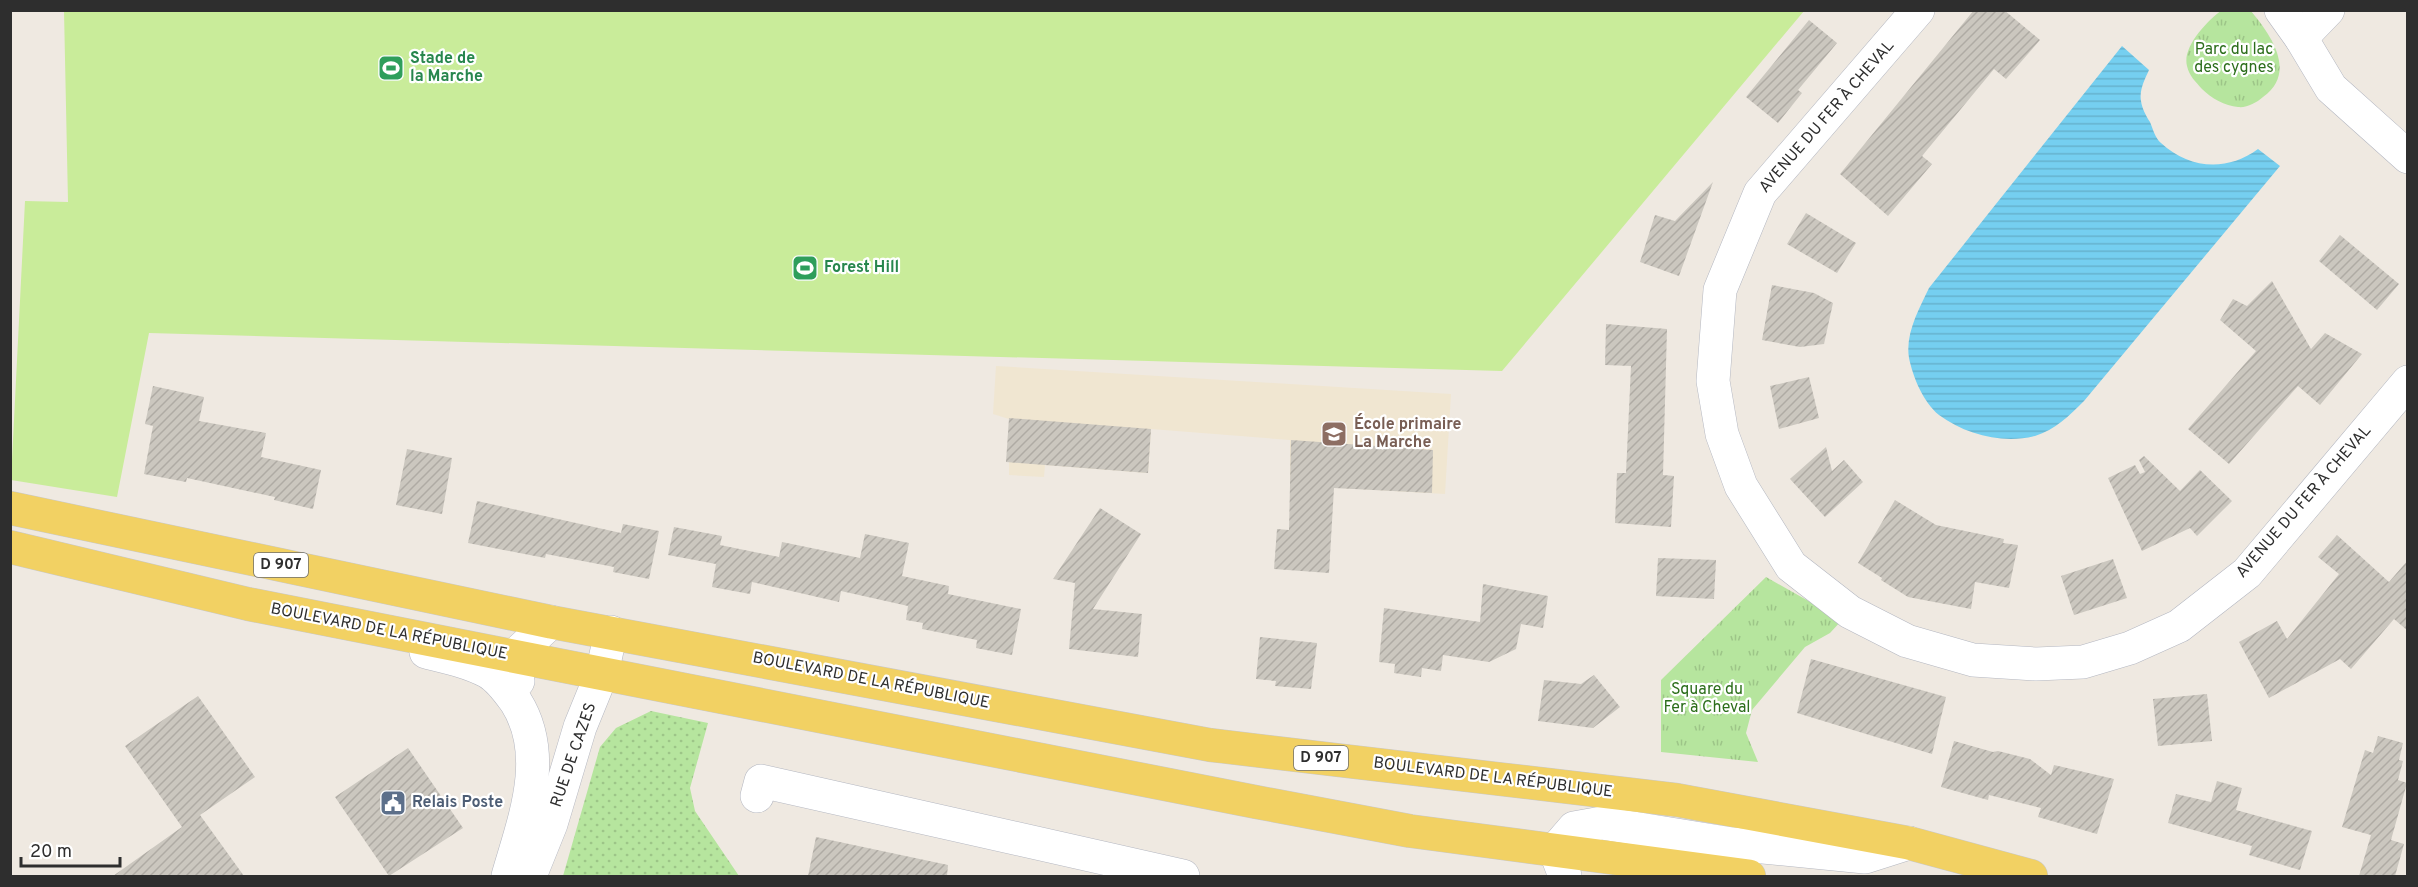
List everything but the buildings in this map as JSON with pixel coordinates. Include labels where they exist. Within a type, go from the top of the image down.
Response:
[{"type":"main road","name":"BOULEVARD DE LA RÉPUBLIQUE","points":[[10,508],[551,622],[1210,745],[1677,800],[1909,843],[2031,876]]},
{"type":"main road","name":"BOULEVARD DE LA RÉPUBLIQUE","points":[[10,547],[89,564],[248,604],[1410,831],[1560,863],[1733,868]]},
{"type":"street","name":"AVENUE DU FER À CHEVAL","points":[[1918,10],[1760,193],[1720,290],[1713,381],[1722,434],[1741,486],[1791,566],[1850,612],[1907,641],[1973,660],[2036,664],[2083,662],[2130,648],[2179,626],[2247,573],[2408,382]]},
{"type":"street","points":[[2281,10],[2331,88],[2408,157]]},
{"type":"street","points":[[2301,38],[2328,10]]},
{"type":"street","points":[[524,715],[514,656],[551,622]]},
{"type":"street","name":"RUE DE CAZES","points":[[366,628],[423,651],[459,660],[489,672],[505,686],[524,715],[533,751],[533,779],[508,876]]},
{"type":"street","name":"RUE DE CAZES","points":[[530,876],[551,824],[580,727],[602,673],[611,632]]},
{"type":"street","points":[[757,796],[760,781],[1183,876]]},
{"type":"street","points":[[1733,868],[1739,811]]},
{"type":"street","name":"BOULEVARD DE LA RÉPUBLIQUE","points":[[1733,868],[1865,857],[1909,843]]},
{"type":"shaded area","name":"École primaire La Marche","points":[[996,366],[1451,394],[1445,494],[1290,485],[1290,440],[1151,429],[1148,473],[1045,465],[1044,477],[1009,475],[1009,419],[993,414]]},
{"type":"green space","name":"Forest Hill","points":[[64,10],[1804,11],[1502,371],[149,333],[117,497],[11,480],[25,201],[68,202]]},
{"type":"green space","name":"Parc du lac des cygnes","points":[[2222,10],[2251,11],[2272,42],[2280,65],[2279,76],[2273,87],[2263,97],[2245,107],[2218,101],[2193,79],[2187,66],[2188,51],[2197,35]]},
{"type":"green space","name":"Square du Fer à Cheval","points":[[1766,577],[1842,620],[1830,633],[1805,647],[1752,710],[1746,733],[1758,762],[1661,752],[1661,680]]},
{"type":"green space","points":[[651,711],[708,723],[690,788],[695,811],[739,876],[563,876],[600,747],[616,728]]},
{"type":"water","points":[[2122,46],[2149,70],[2141,93],[2142,106],[2157,139],[2172,152],[2196,162],[2221,164],[2234,161],[2258,149],[2280,166],[2084,401],[2062,422],[2035,436],[2023,438],[1998,438],[1973,433],[1950,422],[1933,410],[1916,381],[1908,349],[1917,313],[1929,288]]},
{"type":"place","name":"Stade de la Marche","points":[[391,68]]},
{"type":"place","name":"Forest Hill","points":[[805,268]]},
{"type":"place","name":"École primaire La Marche","points":[[1334,434]]},
{"type":"place","name":"Relais Poste","points":[[393,803]]}]
